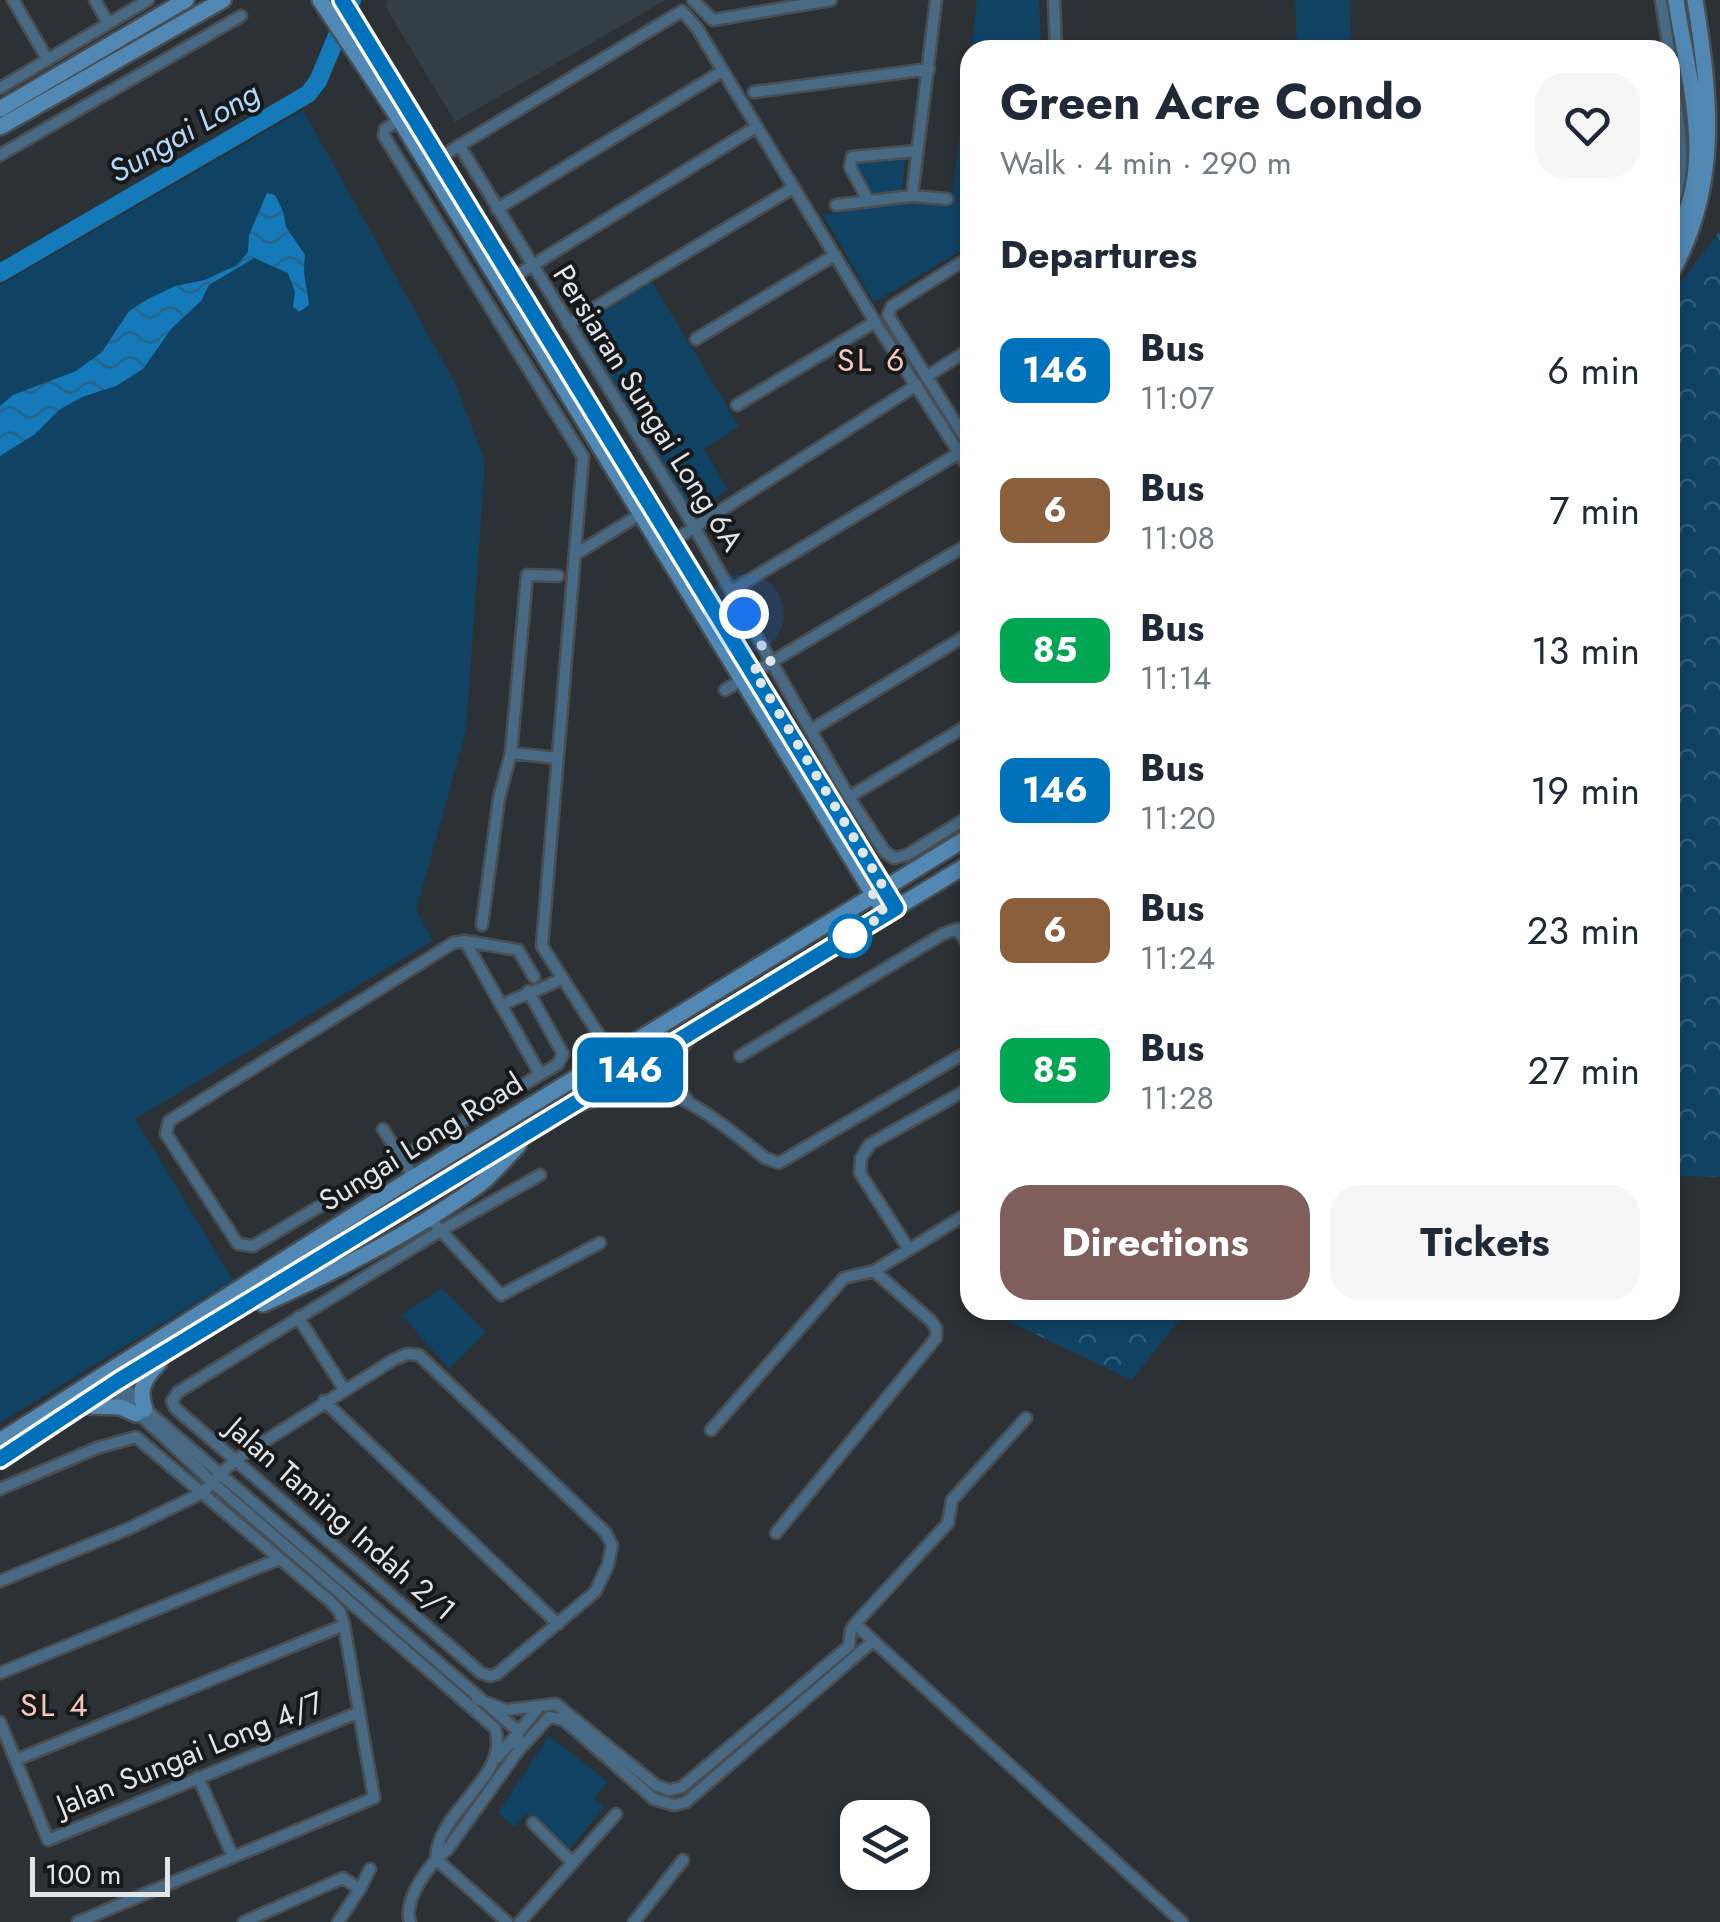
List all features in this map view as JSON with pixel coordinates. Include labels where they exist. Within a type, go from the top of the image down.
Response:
[{"type":"street","points":[[13,0],[48,60]]},
{"type":"street","points":[[94,0],[108,24]]},
{"type":"street","points":[[0,88],[148,0]]},
{"type":"street","points":[[0,108],[186,0]]},
{"type":"street","points":[[0,127],[223,0]]},
{"type":"street","points":[[694,2],[713,20],[831,0]]},
{"type":"street","points":[[912,196],[936,0]]},
{"type":"street","points":[[1054,0],[1056,40]]},
{"type":"street","points":[[1661,0],[1670,40]]},
{"type":"street","points":[[1673,40],[1676,0]]},
{"type":"street","points":[[1680,261],[1707,215],[1714,186],[1715,130],[1695,0]]},
{"type":"street","points":[[330,3],[439,158],[673,540],[746,675]]},
{"type":"street","points":[[439,158],[682,11],[697,28],[875,322],[960,439]]},
{"type":"street","points":[[0,156],[241,16]]},
{"type":"street","points":[[351,30],[400,120],[639,515],[746,675],[891,911]]},
{"type":"street","points":[[754,92],[928,69]]},
{"type":"street","points":[[497,209],[721,72]]},
{"type":"street","points":[[1680,82],[1699,157],[1691,202],[1680,224]]},
{"type":"street","points":[[400,120],[385,129],[384,136],[583,457],[542,946],[624,1074]]},
{"type":"street","points":[[512,278],[756,127]]},
{"type":"street","name":"Persiaran Sungai Long 6A","points":[[459,145],[694,527],[885,852],[894,858],[907,855],[960,822]]},
{"type":"street","points":[[868,200],[850,166],[852,157],[916,151]]},
{"type":"street","points":[[568,324],[794,188]]},
{"type":"street","points":[[836,205],[912,196],[946,199]]},
{"type":"street","points":[[696,340],[834,255]]},
{"type":"street","points":[[921,381],[889,311],[960,264]]},
{"type":"street","points":[[737,405],[875,322]]},
{"type":"street","points":[[673,540],[960,356]]},
{"type":"street","points":[[731,591],[960,452]]},
{"type":"street","points":[[576,554],[639,515]]},
{"type":"street","points":[[725,690],[960,549]]},
{"type":"street","points":[[482,925],[499,798],[511,752],[527,575],[558,576]]},
{"type":"street","points":[[811,730],[960,640]]},
{"type":"street","points":[[850,796],[960,730]]},
{"type":"street","points":[[511,752],[557,758]]},
{"type":"street","name":"Sungai Long Road","points":[[0,1459],[35,1436],[46,1418],[81,1406],[109,1381],[120,1363],[408,1181],[960,843]]},
{"type":"street","points":[[946,852],[960,863]]},
{"type":"street","name":"Sungai Long Road","points":[[0,1441],[172,1350],[960,868]]},
{"type":"street","points":[[740,1056],[943,934],[957,929],[960,933]]},
{"type":"street","points":[[528,991],[563,1054],[558,1064],[253,1246],[238,1244],[166,1134],[168,1121],[453,943],[465,941],[518,950],[534,977]]},
{"type":"street","points":[[465,941],[540,1074]]},
{"type":"street","points":[[528,991],[534,977],[555,967]]},
{"type":"street","points":[[502,1006],[562,978]]},
{"type":"street","points":[[690,1104],[677,1086],[673,1060],[697,1030]]},
{"type":"street","points":[[566,1109],[628,1088],[651,1089],[690,1104],[765,1158],[779,1163],[960,1056]]},
{"type":"street","points":[[908,1248],[860,1173],[861,1158],[870,1144],[960,1094]]},
{"type":"street","points":[[383,1129],[400,1156],[408,1181]]},
{"type":"street","points":[[213,1325],[336,1272],[428,1217],[482,1183],[534,1129]]},
{"type":"street","points":[[388,1163],[408,1181]]},
{"type":"street","points":[[344,1389],[298,1317],[540,1174]]},
{"type":"street","points":[[428,1217],[501,1296],[600,1243]]},
{"type":"street","points":[[711,1430],[844,1278],[874,1271],[960,1218]]},
{"type":"street","points":[[776,1533],[936,1338],[931,1321],[874,1271]]},
{"type":"street","name":"Jalan Taming Indah 2/1","points":[[298,1317],[178,1392],[172,1401],[175,1408],[481,1673],[497,1674],[558,1624]]},
{"type":"street","points":[[140,1412],[142,1384],[172,1350]]},
{"type":"street","points":[[0,1581],[130,1528],[202,1493],[234,1460],[324,1401],[407,1354],[419,1355],[604,1532],[612,1545],[594,1592],[558,1624],[324,1401]]},
{"type":"street","points":[[109,1381],[140,1412],[477,1698],[520,1739]]},
{"type":"street","points":[[81,1406],[104,1404],[140,1412]]},
{"type":"street","points":[[477,1698],[500,1709],[550,1704],[562,1707],[657,1786],[670,1790],[682,1787],[849,1646],[855,1624],[948,1523],[952,1500],[1026,1418]]},
{"type":"street","points":[[0,1489],[136,1436],[331,1602],[344,1625],[374,1798],[78,1922]]},
{"type":"street","points":[[216,1478],[495,1728],[520,1739]]},
{"type":"street","points":[[0,1673],[279,1559]]},
{"type":"street","points":[[855,1624],[1182,1922]]},
{"type":"street","points":[[16,1760],[344,1625]]},
{"type":"street","points":[[507,1922],[436,1859],[436,1840],[494,1761],[548,1717],[558,1717],[654,1799],[674,1805],[686,1802],[872,1642]]},
{"type":"street","points":[[410,1922],[406,1911],[410,1901],[538,1708]]},
{"type":"street","name":"Jalan Sungai Long 4/7","points":[[0,1722],[48,1840],[358,1713]]},
{"type":"street","points":[[494,1761],[498,1744],[495,1728]]},
{"type":"street","points":[[198,1778],[232,1857]]},
{"type":"street","points":[[520,1922],[616,1814]]},
{"type":"street","points":[[532,1822],[571,1861]]},
{"type":"street","points":[[634,1922],[683,1860]]},
{"type":"street","points":[[337,1922],[370,1869]]},
{"type":"street","points":[[244,1922],[261,1919],[344,1878],[360,1888]]},
{"type":"shaded area","points":[[387,0],[666,0],[455,122],[385,6]]},
{"type":"green space","points":[[977,0],[1039,0],[1041,40],[972,40]]},
{"type":"green space","points":[[1295,0],[1350,0],[1351,40],[1297,40]]},
{"type":"green space","points":[[303,110],[454,381],[485,461],[466,731],[416,910],[433,941],[135,1119],[233,1280],[0,1423],[0,285]]},
{"type":"green space","points":[[960,134],[960,252],[874,302],[823,215],[891,203],[951,204]]},
{"type":"green space","points":[[906,158],[902,190],[871,194],[856,163]]},
{"type":"green space","points":[[1720,231],[1720,1177],[1680,1176],[1680,283]]},
{"type":"green space","points":[[652,282],[739,426],[704,449],[728,490],[690,512],[579,327]]},
{"type":"green space","points":[[442,1288],[486,1332],[449,1369],[402,1315]]},
{"type":"green space","points":[[1006,1320],[1179,1320],[1132,1380]]},
{"type":"green space","points":[[549,1736],[608,1782],[594,1798],[604,1807],[570,1849],[526,1814],[515,1827],[498,1813]]},
{"type":"water","points":[[267,193],[275,195],[286,227],[305,255],[309,305],[299,312],[293,307],[295,292],[288,273],[254,258],[209,285],[201,301],[172,328],[143,369],[116,386],[82,397],[59,410],[35,434],[0,456],[0,406],[13,395],[76,371],[102,352],[129,311],[148,299],[237,265],[248,252],[249,235]]},
{"type":"waterway","name":"Sungai Long","points":[[0,273],[308,94],[318,81],[352,0]]},
{"type":"bus line","name":"146","points":[[0,1459],[118,1381],[896,908],[342,0]]},
{"type":"district","name":"SL 6","points":[[872,360]]},
{"type":"district","name":"SL 4","points":[[55,1705]]},
{"type":"route","points":[[744,614],[771,662],[753,670],[884,888],[873,894],[885,914],[850,936]]}]
